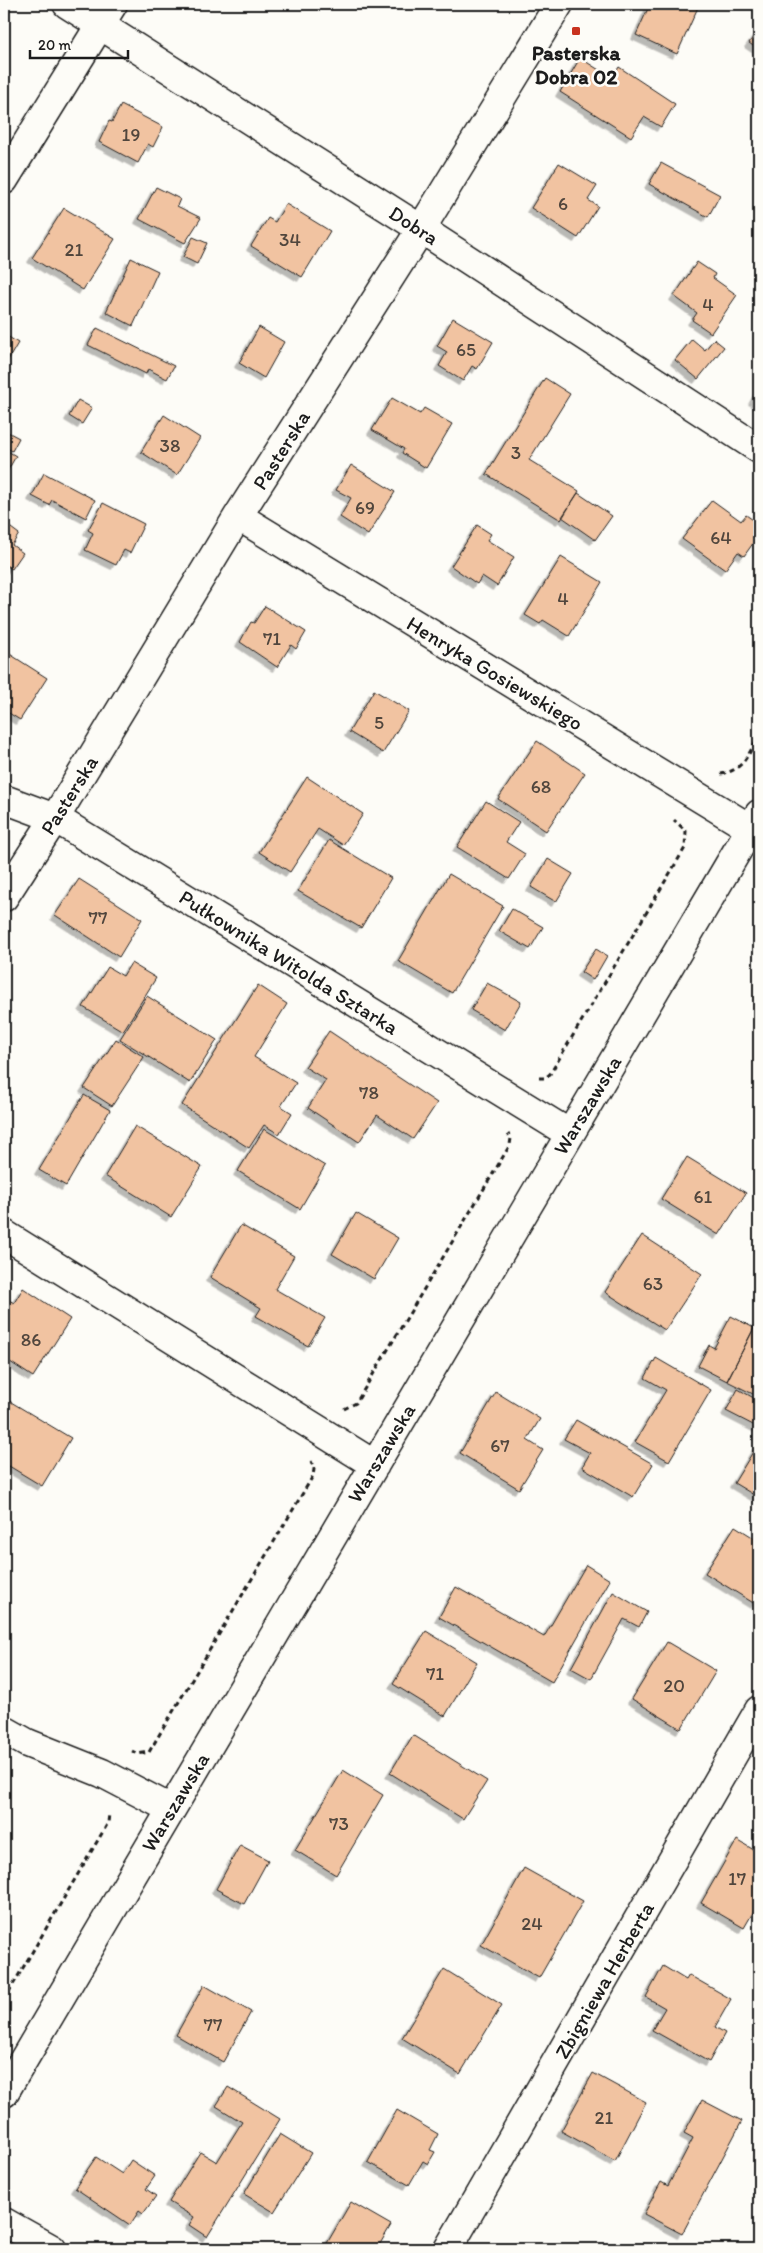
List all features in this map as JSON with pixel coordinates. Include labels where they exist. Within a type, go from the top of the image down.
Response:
[{"type":"street","name":"Dobra","points":[[67,4],[107,14],[422,229],[759,449]]},
{"type":"street","name":"Pasterska","points":[[4,897],[55,818],[238,516],[422,229],[559,4]]},
{"type":"street","points":[[4,180],[107,14]]},
{"type":"street","name":"Henryka Gosiewskiego","points":[[238,516],[755,822]]},
{"type":"street","name":"Pułkownika Witolda Sztarka","points":[[4,799],[55,818],[570,1134]]},
{"type":"street","name":"Warszawska","points":[[4,2092],[755,822]]},
{"type":"street","points":[[4,1234],[375,1464]]},
{"type":"street","name":"Zbigniewa Herberta","points":[[448,2249],[759,1710]]},
{"type":"street","points":[[4,1730],[27,1743],[102,1773],[171,1810]]},
{"type":"street","points":[[4,2222],[52,2249]]},
{"type":"path","points":[[718,774],[733,772],[743,763],[759,736]]},
{"type":"path","points":[[531,1074],[545,1078],[550,1074],[685,848],[686,832],[670,816]]},
{"type":"path","points":[[337,1406],[343,1409],[356,1404],[510,1145],[511,1138],[506,1132]]},
{"type":"path","points":[[126,1749],[138,1754],[149,1752],[313,1476],[314,1469],[311,1461],[305,1457]]},
{"type":"path","points":[[4,2000],[108,1823],[110,1814],[106,1810]]},
{"type":"building","points":[[650,4],[699,5],[677,54],[636,35]]},
{"type":"building","points":[[759,29],[759,50],[749,43]]},
{"type":"building","points":[[580,58],[612,78],[619,67],[675,104],[661,127],[644,117],[631,137],[560,92]]},
{"type":"building","points":[[121,105],[163,127],[153,147],[148,144],[138,163],[99,142],[109,121],[112,122]]},
{"type":"building","points":[[559,163],[597,186],[588,200],[598,206],[578,238],[531,208]]},
{"type":"building","points":[[661,163],[720,195],[708,217],[649,184]]},
{"type":"building","points":[[156,187],[180,199],[177,206],[201,218],[185,243],[139,219]]},
{"type":"building","points":[[286,204],[330,231],[302,277],[251,246],[268,218],[275,222]]},
{"type":"building","points":[[64,208],[115,239],[83,290],[32,258]]},
{"type":"building","points":[[193,237],[207,243],[197,264],[183,257]]},
{"type":"building","points":[[131,258],[158,271],[133,326],[106,312]]},
{"type":"building","points":[[697,262],[715,274],[713,278],[737,295],[711,333],[692,320],[697,313],[674,296]]},
{"type":"building","points":[[453,318],[493,342],[477,369],[472,366],[463,381],[439,366],[447,352],[437,346]]},
{"type":"building","points":[[259,327],[284,342],[264,378],[239,363]]},
{"type":"building","points":[[97,328],[174,366],[167,379],[148,369],[146,374],[88,345]]},
{"type":"building","points":[[4,334],[18,343],[4,367]]},
{"type":"building","points":[[692,339],[705,350],[714,339],[724,347],[698,379],[675,360]]},
{"type":"building","points":[[545,378],[570,394],[529,460],[579,491],[561,520],[486,474]]},
{"type":"building","points":[[759,389],[759,403],[753,400]]},
{"type":"building","points":[[392,398],[420,414],[424,408],[452,424],[426,468],[402,453],[404,449],[372,430]]},
{"type":"building","points":[[78,400],[92,408],[82,424],[69,416]]},
{"type":"building","points":[[164,415],[200,438],[177,475],[141,452]]},
{"type":"building","points":[[4,430],[19,438],[12,451],[4,446]]},
{"type":"building","points":[[4,449],[16,456],[4,477]]},
{"type":"building","points":[[351,465],[395,492],[368,535],[340,517],[351,498],[336,490]]},
{"type":"building","points":[[44,473],[95,500],[86,518],[52,500],[49,505],[32,496]]},
{"type":"building","points":[[578,493],[612,516],[595,540],[562,517]]},
{"type":"building","points":[[712,500],[741,521],[746,515],[759,524],[759,535],[744,556],[738,552],[725,570],[682,539]]},
{"type":"building","points":[[103,503],[144,524],[130,553],[124,550],[116,565],[85,550],[93,533],[88,530]]},
{"type":"building","points":[[7,525],[19,534],[12,545],[23,553],[12,569],[4,564],[4,530]]},
{"type":"building","points":[[477,525],[491,534],[487,540],[514,557],[497,586],[482,576],[477,584],[451,566]]},
{"type":"building","points":[[561,557],[602,582],[569,636],[543,620],[540,624],[525,615]]},
{"type":"building","points":[[265,606],[306,632],[296,649],[291,645],[277,667],[240,642],[251,622],[254,623]]},
{"type":"building","points":[[5,651],[47,678],[20,720],[4,710]]},
{"type":"building","points":[[374,690],[409,711],[383,753],[349,732]]},
{"type":"building","points":[[537,741],[585,773],[546,831],[498,799]]},
{"type":"building","points":[[307,777],[363,814],[343,845],[318,829],[290,872],[259,852]]},
{"type":"building","points":[[486,801],[519,822],[506,842],[525,854],[509,879],[457,847]]},
{"type":"building","points":[[329,840],[391,878],[361,928],[298,891]]},
{"type":"building","points":[[548,859],[573,874],[556,902],[531,887]]},
{"type":"building","points":[[449,874],[503,906],[452,993],[398,961]]},
{"type":"building","points":[[79,879],[142,919],[119,957],[55,915]]},
{"type":"building","points":[[512,909],[543,927],[530,949],[499,931]]},
{"type":"building","points":[[596,949],[607,956],[593,980],[581,972]]},
{"type":"building","points":[[131,963],[156,978],[123,1031],[83,1007],[108,967],[123,976]]},
{"type":"building","points":[[487,983],[521,1002],[505,1030],[471,1010]]},
{"type":"building","points":[[258,985],[287,1004],[254,1057],[296,1083],[281,1106],[292,1113],[279,1134],[264,1125],[249,1148],[182,1105]]},
{"type":"building","points":[[147,996],[217,1040],[190,1083],[120,1039]]},
{"type":"building","points":[[329,1031],[437,1103],[413,1139],[377,1115],[359,1142],[308,1108],[326,1080],[305,1067]]},
{"type":"building","points":[[116,1039],[144,1057],[112,1106],[84,1088]]},
{"type":"building","points":[[84,1095],[110,1110],[66,1186],[39,1170]]},
{"type":"building","points":[[135,1126],[202,1167],[171,1217],[105,1176]]},
{"type":"building","points":[[264,1129],[325,1166],[300,1209],[238,1171]]},
{"type":"building","points":[[687,1157],[746,1193],[719,1235],[661,1199]]},
{"type":"building","points":[[356,1213],[398,1238],[374,1279],[332,1254]]},
{"type":"building","points":[[241,1225],[294,1256],[275,1289],[325,1318],[308,1346],[256,1316],[261,1308],[210,1277]]},
{"type":"building","points":[[642,1235],[702,1274],[665,1330],[605,1292]]},
{"type":"building","points":[[23,1288],[70,1319],[33,1377],[4,1358],[4,1297],[14,1303]]},
{"type":"building","points":[[731,1316],[754,1328],[727,1381],[698,1366],[709,1345],[714,1348]]},
{"type":"building","points":[[754,1328],[759,1331],[759,1397],[727,1381]]},
{"type":"building","points":[[656,1358],[711,1390],[669,1461],[635,1442],[666,1390],[645,1378]]},
{"type":"building","points":[[738,1389],[759,1401],[759,1428],[726,1411]]},
{"type":"building","points":[[496,1392],[540,1419],[527,1440],[543,1450],[519,1489],[460,1453]]},
{"type":"building","points":[[6,1399],[71,1438],[42,1486],[4,1463]]},
{"type":"building","points":[[576,1420],[653,1464],[633,1497],[582,1467],[590,1453],[564,1439]]},
{"type":"building","points":[[759,1442],[759,1498],[734,1483]]},
{"type":"building","points":[[735,1526],[759,1541],[759,1598],[755,1604],[705,1573]]},
{"type":"building","points":[[586,1565],[610,1580],[552,1682],[439,1617],[456,1587],[544,1637]]},
{"type":"building","points":[[613,1592],[647,1612],[639,1627],[624,1619],[591,1679],[571,1668]]},
{"type":"building","points":[[426,1631],[477,1662],[445,1716],[393,1684]]},
{"type":"building","points":[[667,1642],[716,1671],[681,1729],[632,1699]]},
{"type":"building","points":[[413,1735],[487,1781],[463,1819],[390,1773]]},
{"type":"building","points":[[343,1770],[383,1795],[336,1875],[295,1850]]},
{"type":"building","points":[[737,1840],[759,1853],[759,1912],[755,1909],[744,1928],[701,1903]]},
{"type":"building","points":[[240,1845],[268,1860],[244,1904],[216,1889]]},
{"type":"building","points":[[524,1868],[583,1901],[539,1978],[481,1945]]},
{"type":"building","points":[[663,1966],[686,1980],[689,1975],[731,1999],[715,2027],[725,2033],[709,2062],[652,2030],[665,2008],[646,1997]]},
{"type":"building","points":[[444,1969],[502,2005],[460,2074],[402,2038]]},
{"type":"building","points":[[204,1985],[251,2012],[223,2062],[176,2035]]},
{"type":"building","points":[[593,2073],[646,2102],[615,2161],[561,2131]]},
{"type":"building","points":[[228,2087],[280,2119],[207,2237],[189,2225],[194,2217],[169,2202],[200,2152],[217,2162],[242,2122],[216,2106]]},
{"type":"building","points":[[702,2100],[742,2121],[682,2234],[644,2214],[661,2182],[668,2186],[693,2138],[684,2133]]},
{"type":"building","points":[[397,2110],[438,2134],[430,2150],[435,2152],[428,2164],[423,2161],[409,2185],[368,2162]]},
{"type":"building","points":[[280,2134],[311,2153],[274,2212],[244,2194]]},
{"type":"building","points":[[96,2157],[122,2174],[131,2160],[155,2176],[146,2189],[156,2196],[143,2214],[139,2211],[130,2225],[75,2188]]},
{"type":"building","points":[[351,2202],[391,2225],[377,2249],[334,2249],[326,2245]]},
{"type":"place","name":"Pasterska Dobra 02","points":[[576,31]]}]
